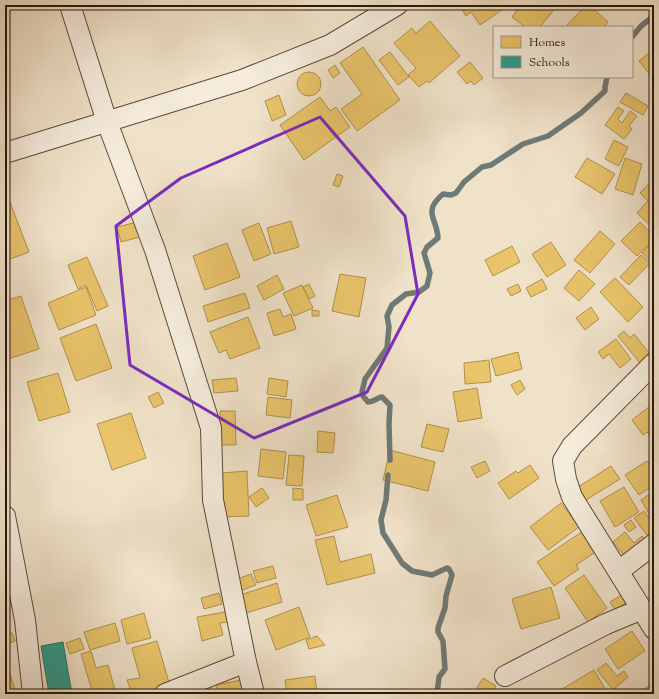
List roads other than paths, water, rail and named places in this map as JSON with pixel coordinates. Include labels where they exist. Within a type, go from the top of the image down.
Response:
[{"type":"street","points":[[70,5],[107,122],[155,250],[211,428],[213,500],[246,662],[254,694]]},
{"type":"street","points":[[5,153],[242,80],[330,44],[397,5]]},
{"type":"street","points":[[654,363],[572,446],[563,462],[566,479],[572,497],[654,629]]},
{"type":"street","points":[[5,516],[25,620],[33,694]]},
{"type":"street","points":[[618,571],[654,544]]},
{"type":"street","points":[[505,676],[606,624],[642,609]]},
{"type":"street","points":[[165,694],[246,662]]},
{"type":"waterway","points":[[633,36],[641,26],[654,16]]},
{"type":"waterway","points":[[390,460],[390,405],[382,397],[368,402],[363,396],[362,392],[365,379],[387,348],[389,327],[387,316],[392,305],[406,294],[419,292],[427,286],[430,273],[424,253],[427,247],[438,238],[432,215],[433,206],[443,194],[451,195],[456,193],[464,182],[482,167],[491,165],[523,144],[548,136],[581,113],[605,91],[607,78]]},
{"type":"waterway","points":[[388,475],[386,500],[381,520],[383,533],[402,563],[412,571],[432,575],[447,568],[452,575],[446,596],[445,608],[438,628],[438,632],[443,641],[445,669],[439,677],[437,694]]}]
